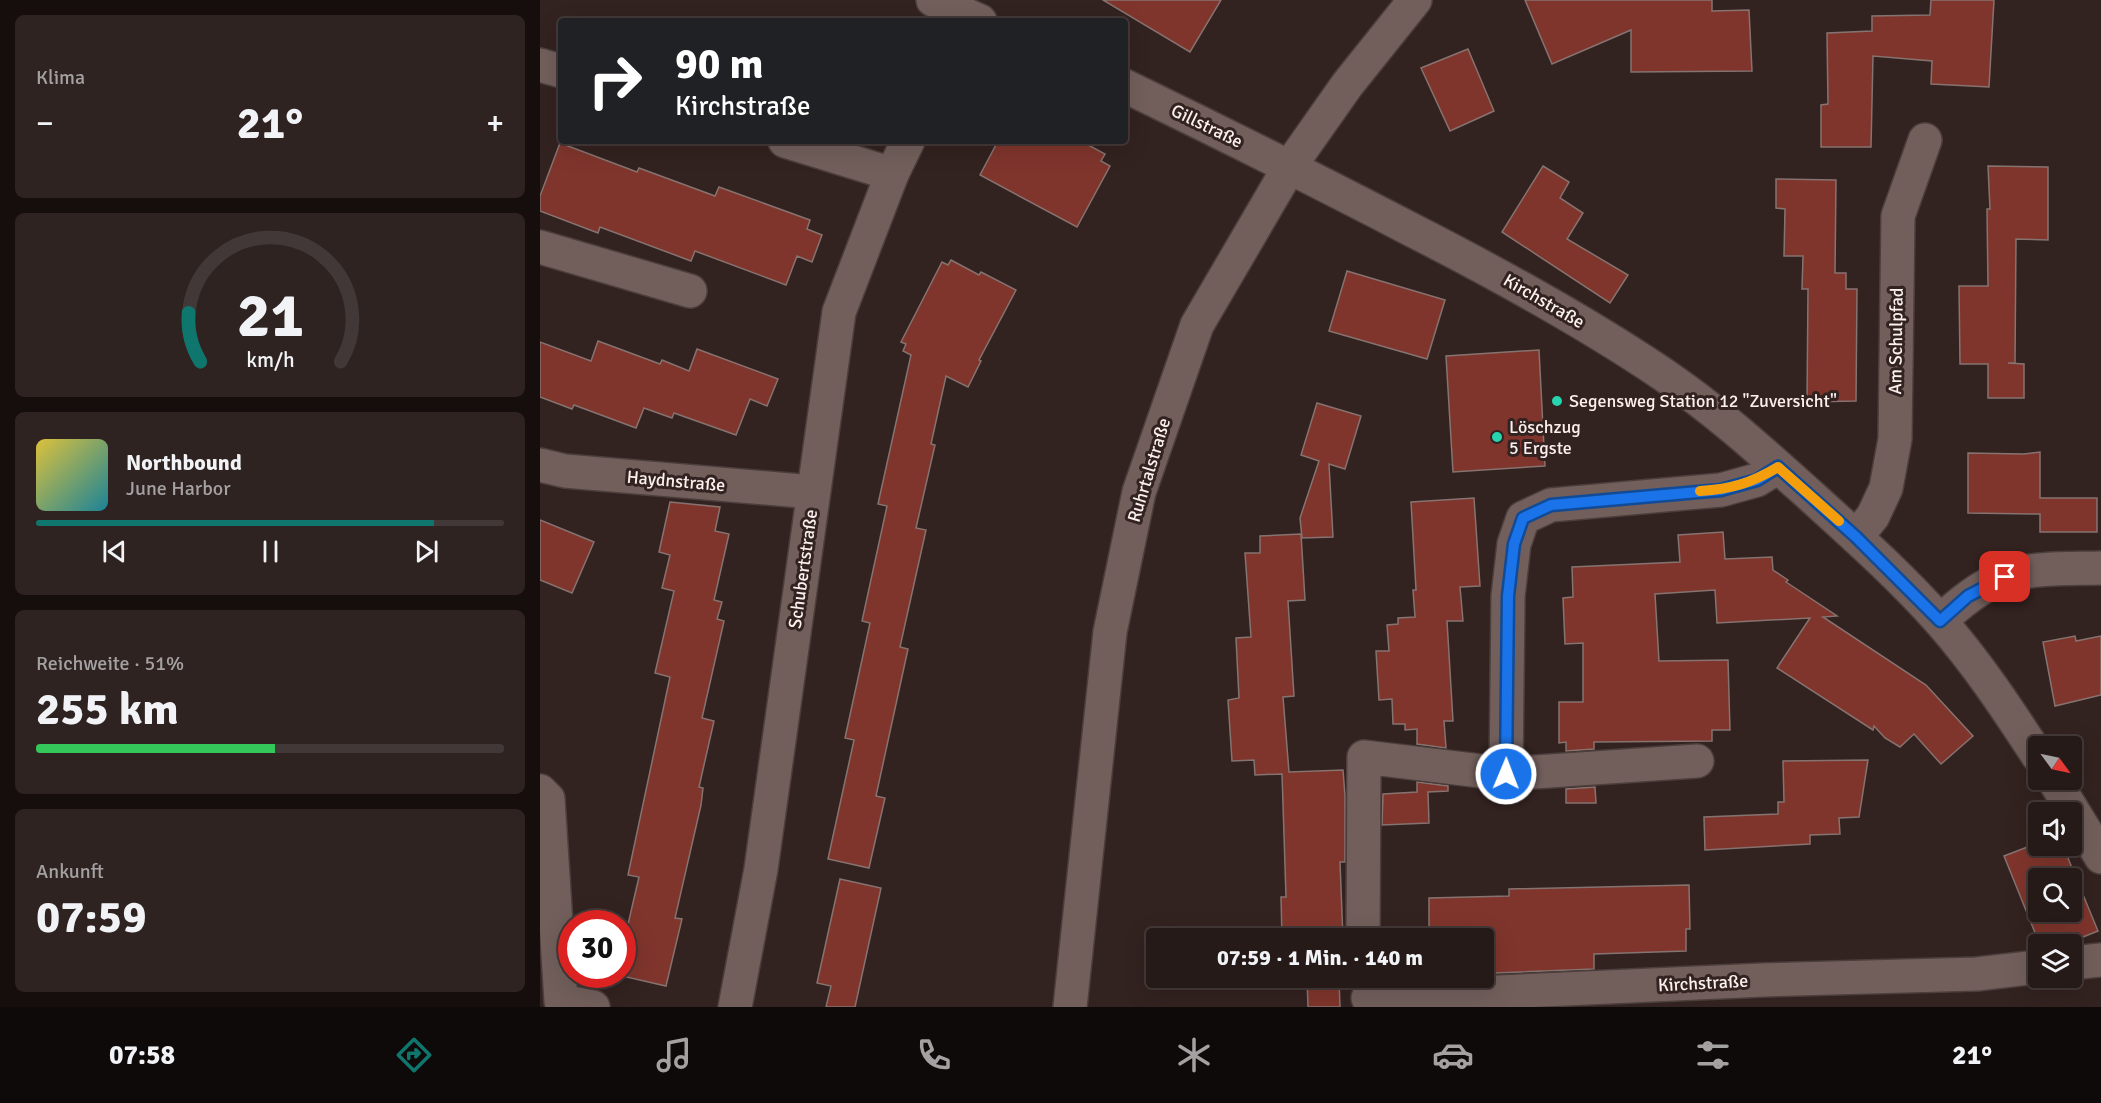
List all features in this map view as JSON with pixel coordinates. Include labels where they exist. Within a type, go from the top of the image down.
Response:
[{"type":"street","points":[[936,0],[968,18]]},
{"type":"street","name":"Ruhrtalstraße","points":[[1070,1007],[1110,632],[1139,492],[1197,325],[1290,166],[1347,85],[1415,0]]},
{"type":"street","points":[[540,64],[558,70]]},
{"type":"street","name":"Gillstraße","points":[[1128,87],[1290,166]]},
{"type":"street","name":"Am Schulpfad","points":[[1856,537],[1873,516],[1886,488],[1895,439],[1898,216],[1925,140]]},
{"type":"street","points":[[795,144],[892,174]]},
{"type":"street","name":"Schubertstraße","points":[[735,1007],[761,869],[840,312],[892,174],[907,144]]},
{"type":"street","name":"Kirchstraße","points":[[1290,166],[1514,283],[1593,329],[1667,377],[1730,424],[1856,537],[1940,621],[1993,688],[2028,741]]},
{"type":"street","points":[[540,247],[690,291]]},
{"type":"street","name":"Haydnstraße","points":[[540,465],[565,471],[813,492]]},
{"type":"street","points":[[1506,774],[1508,596],[1514,544],[1523,518],[1551,505],[1721,490],[1757,480],[1778,467]]},
{"type":"street","points":[[1940,621],[1968,596],[2005,577],[2043,570],[2101,568]]},
{"type":"street","points":[[1363,928],[1364,757],[1506,774],[1697,761]]},
{"type":"street","points":[[2060,790],[2101,857]]},
{"type":"street","points":[[540,792],[548,799],[561,1001],[593,1007]]},
{"type":"street","points":[[2082,962],[2101,960]]},
{"type":"street","name":"Kirchstraße","points":[[1368,998],[1762,980],[1977,974],[2028,968]]},
{"type":"building","points":[[1103,0],[1221,0],[1190,52]]},
{"type":"building","points":[[1525,0],[1712,0],[1712,11],[1749,10],[1752,71],[1631,72],[1631,30],[1552,64]]},
{"type":"building","points":[[1931,0],[1994,0],[1989,87],[1931,84],[1932,61],[1873,56],[1871,147],[1821,147],[1821,105],[1828,104],[1827,33],[1872,31],[1872,16],[1930,15]]},
{"type":"building","points":[[1468,49],[1494,111],[1450,131],[1421,68]]},
{"type":"building","points":[[560,144],[563,144],[637,172],[639,168],[715,196],[719,187],[810,220],[807,229],[822,235],[812,262],[797,256],[786,285],[695,251],[691,261],[600,227],[598,233],[540,211],[540,196]]},
{"type":"building","points":[[996,144],[1087,144],[1105,154],[1101,161],[1110,166],[1077,227],[980,175]]},
{"type":"building","points":[[1543,166],[1569,182],[1560,198],[1583,213],[1567,239],[1628,275],[1610,303],[1502,232]]},
{"type":"building","points":[[1988,166],[2048,167],[2048,240],[2016,239],[2015,363],[2008,363],[2024,364],[2024,398],[1988,398],[1988,364],[1960,364],[1959,286],[1988,286],[1987,209],[1990,209]]},
{"type":"building","points":[[1776,179],[1836,180],[1835,273],[1846,273],[1846,289],[1857,289],[1856,401],[1807,402],[1808,289],[1802,289],[1803,256],[1784,256],[1785,209],[1776,208]]},
{"type":"building","points":[[951,260],[979,275],[981,272],[1016,290],[979,360],[981,361],[968,387],[946,376],[931,444],[935,445],[916,528],[926,530],[900,647],[908,649],[876,796],[885,798],[869,868],[828,859],[854,740],[845,738],[870,623],[862,621],[887,506],[878,504],[911,355],[903,351],[906,344],[901,342],[942,262],[948,265]]},
{"type":"building","points":[[1347,271],[1445,300],[1427,359],[1329,331]]},
{"type":"building","points":[[598,341],[660,364],[662,360],[689,371],[697,349],[778,379],[767,406],[750,399],[736,435],[674,413],[672,418],[644,408],[636,428],[574,405],[572,409],[540,397],[540,342],[591,361]]},
{"type":"building","name":"Löschzug 5 Ergste","points":[[1539,350],[1545,466],[1453,472],[1446,356]]},
{"type":"building","points":[[1317,403],[1361,416],[1345,469],[1329,464],[1333,537],[1302,538],[1300,518],[1319,461],[1301,455]]},
{"type":"building","points":[[2040,452],[2040,498],[2097,498],[2097,532],[2040,532],[2040,514],[1968,513],[1968,453]]},
{"type":"building","points":[[1474,498],[1480,586],[1460,587],[1463,621],[1447,621],[1453,721],[1444,721],[1446,748],[1417,744],[1417,729],[1405,730],[1405,724],[1393,724],[1392,699],[1379,700],[1376,651],[1389,651],[1387,625],[1398,624],[1398,618],[1415,617],[1413,590],[1416,590],[1411,502]]},
{"type":"building","points":[[670,502],[720,507],[715,531],[729,534],[714,600],[722,602],[717,619],[724,621],[702,718],[714,721],[699,787],[703,788],[701,805],[675,918],[682,919],[666,986],[636,979],[636,910],[631,910],[639,877],[628,875],[670,677],[655,673],[674,591],[662,588],[670,555],[659,552]]},
{"type":"building","points":[[540,520],[594,542],[572,593],[540,580]]},
{"type":"building","points":[[1723,532],[1725,559],[1772,557],[1773,570],[1788,580],[1786,582],[1837,616],[1823,617],[1926,685],[1973,736],[1941,764],[1914,734],[1900,747],[1885,738],[1874,726],[1873,730],[1777,668],[1810,618],[1717,623],[1715,590],[1655,594],[1659,661],[1728,660],[1730,730],[1712,730],[1712,741],[1594,742],[1594,749],[1566,751],[1566,742],[1559,743],[1559,702],[1583,702],[1583,643],[1565,644],[1563,598],[1573,597],[1572,567],[1680,562],[1678,535]]},
{"type":"building","points":[[1301,534],[1305,600],[1288,601],[1294,696],[1283,697],[1289,772],[1343,770],[1345,862],[1340,862],[1343,928],[1282,928],[1281,897],[1286,897],[1282,774],[1255,775],[1254,760],[1232,761],[1228,700],[1239,698],[1236,638],[1251,637],[1245,553],[1260,553],[1260,536]]},
{"type":"building","points":[[2075,636],[2076,641],[2101,636],[2101,695],[2055,706],[2043,642]]},
{"type":"building","points":[[1868,760],[1859,817],[1839,818],[1840,834],[1810,835],[1810,844],[1705,850],[1704,817],[1778,814],[1778,802],[1784,802],[1783,761]]},
{"type":"building","points":[[1417,782],[1448,786],[1448,791],[1428,792],[1429,823],[1382,825],[1383,794],[1417,792]]},
{"type":"building","points":[[1595,787],[1596,803],[1566,803],[1566,789]]},
{"type":"building","points":[[2028,847],[2028,856],[2067,856],[2072,868],[2028,868],[2028,915],[2004,856]]},
{"type":"building","points":[[840,879],[881,888],[855,1007],[826,1007],[831,986],[817,983]]},
{"type":"building","points":[[1689,885],[1690,929],[1686,929],[1686,951],[1594,954],[1594,969],[1495,973],[1494,928],[1429,928],[1429,898],[1509,896],[1509,889]]},
{"type":"building","points":[[2082,892],[2098,931],[2082,937],[2082,934],[2036,934],[2031,922],[2082,922]]},
{"type":"building","points":[[1307,988],[1339,988],[1340,1007],[1308,1007]]},
{"type":"slow traffic","points":[[1700,491],[1721,490],[1757,480],[1778,467],[1839,521]]},
{"type":"place","name":"Segensweg Station 12 \"Zuversicht\"","points":[[1557,401]]},
{"type":"place","name":"Löschzug 5 Ergste","points":[[1497,437]]},
{"type":"route","points":[[1506,774],[1508,596],[1514,544],[1523,518],[1551,505],[1721,490],[1757,480],[1778,467],[1856,537],[1940,621],[1968,596],[2005,577]]}]
